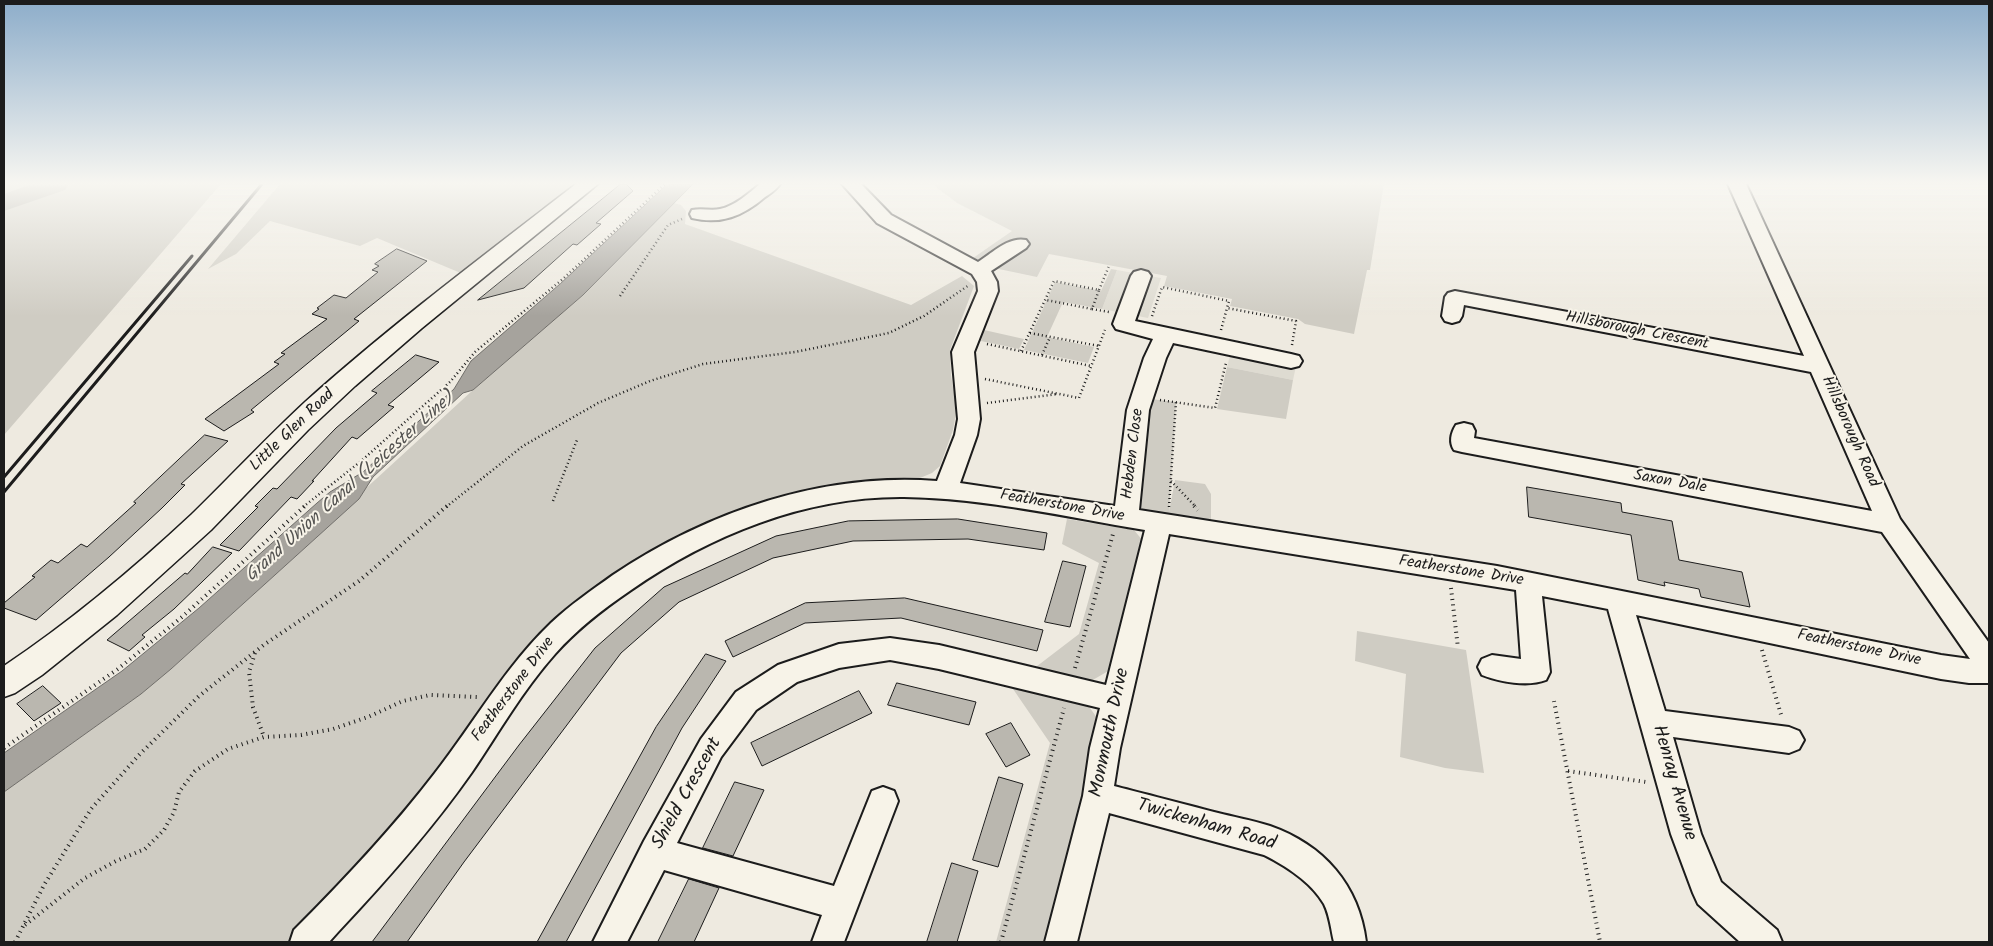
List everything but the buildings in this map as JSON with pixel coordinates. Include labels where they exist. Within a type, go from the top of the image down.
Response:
[{"type":"main road","name":"Little Glen Road","points":[[4,683],[73,634],[132,586],[202,521],[313,410],[362,366],[533,228]]},
{"type":"street","points":[[901,228],[981,272],[988,285],[988,291],[963,352],[969,419],[966,435],[945,490]]},
{"type":"street","name":"Hillsborough Road","points":[[1757,228],[1890,524],[1989,664]]},
{"type":"street","points":[[981,272],[1018,244]]},
{"type":"street","points":[[1141,276],[1123,324],[1156,333],[1291,361]]},
{"type":"street","name":"Hillsborough Crescent","points":[[1455,299],[1819,366]]},
{"type":"street","name":"Hebden Close","points":[[1122,518],[1135,428],[1142,398],[1155,358],[1156,333]]},
{"type":"street","name":"Saxon Dale","points":[[1464,431],[1462,444],[1578,467],[1782,502],[1890,524]]},
{"type":"street","name":"Featherstone Drive","points":[[306,942],[408,832],[462,761],[533,659],[568,624],[644,567],[713,530],[786,505],[862,490],[900,488],[972,493],[1528,582],[1941,667],[1969,671],[1989,671]]},
{"type":"street","name":"Monmouth Drive","points":[[1061,942],[1098,796],[1105,748],[1163,524]]},
{"type":"street","points":[[1492,667],[1536,672],[1528,582]]},
{"type":"street","name":"Henray Avenue","points":[[1619,601],[1686,834],[1709,894],[1765,942]]},
{"type":"street","name":"Shield Crescent","points":[[609,942],[711,748],[746,701],[788,673],[840,656],[890,649],[938,657],[1117,700]]},
{"type":"street","points":[[1655,722],[1789,740]]},
{"type":"street","name":"Twickenham Road","points":[[1098,796],[1269,841],[1295,854],[1320,875],[1336,894],[1347,923],[1350,942]]},
{"type":"street","points":[[828,942],[883,802]]},
{"type":"street","points":[[655,852],[843,905]]},
{"type":"path","points":[[4,748],[118,669],[182,617],[318,494],[360,462],[450,382],[475,352],[564,278],[618,228]]},
{"type":"path","points":[[620,296],[666,228]]},
{"type":"path","points":[[1046,300],[1092,309],[1109,266]]},
{"type":"path","points":[[15,942],[44,885],[91,809],[139,755],[199,696],[255,652],[359,581],[476,482],[523,446],[598,403],[650,381],[703,364],[796,352],[889,333],[924,316],[981,272]]},
{"type":"path","points":[[1021,351],[1054,281],[1099,290]]},
{"type":"path","points":[[1142,398],[1215,408],[1229,301],[1162,288],[1156,333]]},
{"type":"path","points":[[1227,308],[1296,321]]},
{"type":"path","points":[[1108,321],[1112,313]]},
{"type":"path","points":[[965,375],[1078,398],[1105,329]]},
{"type":"path","points":[[1030,333],[1099,346]]},
{"type":"path","points":[[1042,356],[1050,337]]},
{"type":"path","points":[[967,340],[1091,366]]},
{"type":"path","points":[[969,405],[1061,394]]},
{"type":"path","points":[[1163,524],[1171,481],[1176,402]]},
{"type":"path","points":[[553,501],[577,440]]},
{"type":"path","points":[[1171,481],[1211,525],[1213,532]]},
{"type":"path","points":[[1001,942],[1069,689],[1122,518]]},
{"type":"path","points":[[1449,570],[1458,648]]},
{"type":"path","points":[[1755,628],[1789,740]]},
{"type":"path","points":[[255,652],[249,672],[253,707],[264,737]]},
{"type":"path","points":[[23,927],[86,878],[145,849],[164,830],[174,812],[179,792],[195,771],[228,749],[264,737],[301,735],[333,729],[368,717],[402,700],[430,695],[475,696],[500,704]]},
{"type":"path","points":[[1554,701],[1600,942]]},
{"type":"path","points":[[1568,771],[1673,786]]},
{"type":"shaded area","points":[[4,228],[183,228],[4,435]]},
{"type":"shaded area","points":[[243,228],[263,228],[236,254],[208,269]]},
{"type":"shaded area","points":[[296,228],[521,228],[463,274],[377,238],[360,246]]},
{"type":"shaded area","points":[[649,228],[697,228],[911,305],[962,276],[974,286],[950,350],[951,375],[956,405],[955,419],[940,466],[932,473],[920,478],[902,478],[819,487],[703,525],[597,589],[401,824],[290,942],[4,942],[4,792],[141,694],[171,669],[359,499],[363,491],[473,390],[583,295]]},
{"type":"shaded area","points":[[1006,228],[1377,228],[1370,270],[1367,270],[1354,334],[1305,324],[1298,319],[1230,306],[1232,299],[1164,286],[1167,276],[1049,254],[1037,277],[994,268],[973,258],[1012,231]]},
{"type":"shaded area","points":[[1111,269],[1117,270],[1102,309],[1063,302],[1047,337],[1094,347],[1088,363],[1024,350],[1055,282],[1101,291]]},
{"type":"shaded area","points":[[1117,270],[1161,278],[1148,318],[1102,309]]},
{"type":"shaded area","points":[[984,330],[1024,339],[1019,349],[981,341]]},
{"type":"shaded area","points":[[1233,344],[1298,357],[1293,380],[1227,367]]},
{"type":"shaded area","points":[[1227,367],[1293,380],[1286,419],[1217,409]]},
{"type":"shaded area","points":[[1142,398],[1176,402],[1169,512],[1175,480],[1205,484],[1211,494],[1211,525],[1126,518]]},
{"type":"shaded area","points":[[1067,519],[1134,530],[1143,541],[1110,670],[1091,681],[1085,701],[1100,722],[1045,942],[996,942],[1050,743],[1011,686],[1079,634],[1099,563],[1062,544]]},
{"type":"shaded area","points":[[1357,631],[1466,650],[1484,773],[1445,768],[1400,757],[1406,674],[1355,661]]},
{"type":"water","name":"Grand Union Canal (Leicester Line)","points":[[620,228],[649,228],[583,295],[473,390],[463,393],[373,477],[359,499],[171,669],[141,694],[4,792],[4,753],[122,671],[199,608],[330,492],[363,472],[454,389],[471,361],[560,284]]},
{"type":"railway","points":[[4,492],[225,228]]},
{"type":"railway","points":[[4,477],[192,256]]}]
